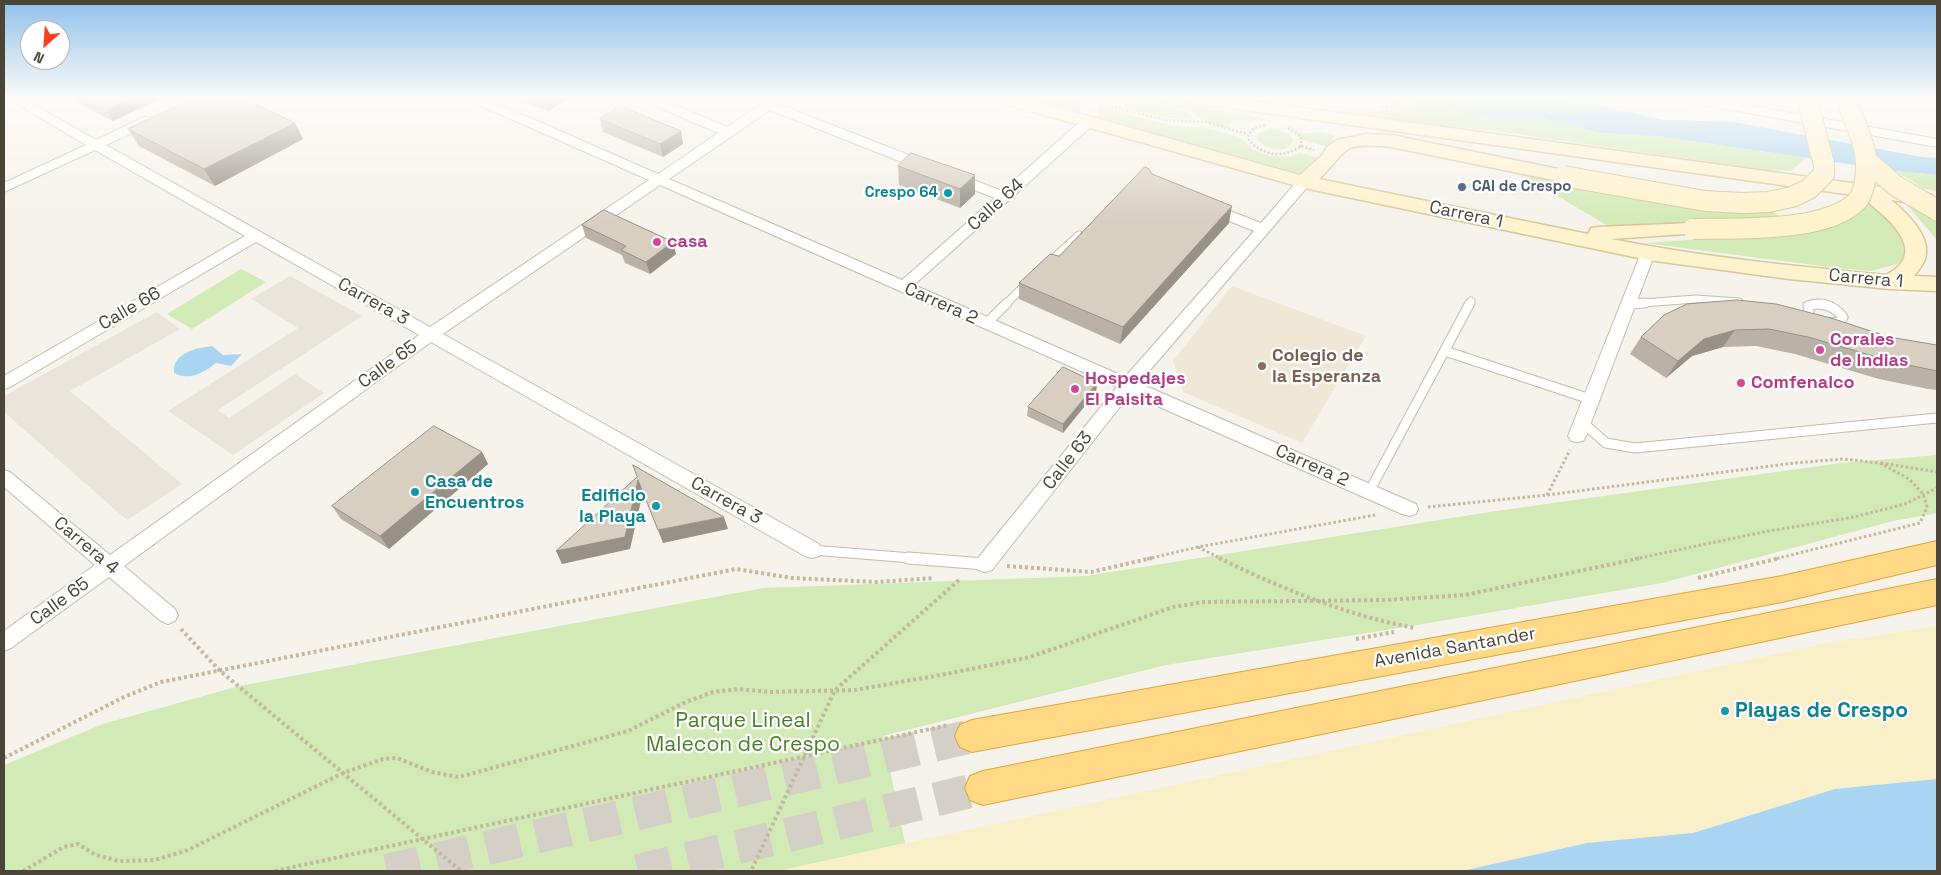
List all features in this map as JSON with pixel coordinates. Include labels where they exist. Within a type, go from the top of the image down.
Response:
[{"type":"highway","name":"Avenida Santander","points":[[972,736],[1772,590],[1937,553]]},
{"type":"highway","points":[[984,788],[1937,592]]},
{"type":"main road","name":"Carrera 1","points":[[1149,139],[1304,182],[1648,253],[1788,272],[1889,282],[1937,284]]},
{"type":"main road","points":[[1304,182],[1339,147],[1351,142],[1374,139],[1392,141]]},
{"type":"main road","points":[[1382,139],[1563,176],[1705,201],[1762,202],[1804,193],[1824,174],[1823,155],[1818,139]]},
{"type":"main road","points":[[1486,139],[1937,200]]},
{"type":"main road","points":[[1558,234],[1773,227],[1808,222],[1835,215],[1857,201],[1865,184],[1867,162],[1859,139]]},
{"type":"main road","points":[[1328,160],[1338,178],[1362,194]]},
{"type":"main road","points":[[1867,162],[1896,186],[1937,210]]},
{"type":"main road","points":[[1867,192],[1889,208],[1906,225],[1915,242],[1915,259],[1906,272],[1889,282]]},
{"type":"street","name":"Carrera 3","points":[[85,139],[812,550]]},
{"type":"street","points":[[4,188],[109,139]]},
{"type":"street","name":"Carrera 2","points":[[567,139],[1409,509]]},
{"type":"street","name":"Calle 65","points":[[4,642],[431,334],[720,139]]},
{"type":"street","points":[[865,139],[1006,197]]},
{"type":"street","name":"Calle 64","points":[[903,287],[1070,139]]},
{"type":"street","points":[[1914,139],[1937,143]]},
{"type":"street","name":"Calle 63","points":[[985,564],[1128,385],[1304,182]]},
{"type":"street","points":[[1191,200],[1263,228]]},
{"type":"street","name":"Calle 66","points":[[4,383],[256,236]]},
{"type":"street","points":[[1579,429],[1648,253]]},
{"type":"street","name":"Carrera 4","points":[[4,477],[168,615]]},
{"type":"lane","points":[[987,324],[1038,272],[1080,235]]},
{"type":"lane","points":[[1629,304],[1696,300],[1751,303]]},
{"type":"lane","points":[[1369,492],[1471,301]]},
{"type":"lane","points":[[1799,310],[1809,312],[1821,320],[1840,322],[1843,317],[1838,310],[1827,304],[1815,303],[1808,306],[1809,312]]},
{"type":"lane","points":[[1444,351],[1590,399]]},
{"type":"lane","points":[[1579,429],[1606,443],[1635,448],[1937,418]]},
{"type":"lane","name":"Calle 63","points":[[812,550],[985,564]]},
{"type":"path","points":[[1248,139],[1251,144],[1267,153],[1287,154],[1301,147],[1301,139]]},
{"type":"path","points":[[1547,495],[1579,429]]},
{"type":"path","points":[[1880,463],[1937,472]]},
{"type":"path","points":[[1909,480],[1923,494],[1927,507],[1920,523]]},
{"type":"path","points":[[23,871],[64,847],[78,844],[96,855],[119,861],[155,860],[188,850],[343,773],[383,759],[398,758],[432,772],[459,777],[628,731],[686,702],[713,692],[739,689],[770,692],[855,690],[946,674],[1030,657],[1163,610],[1204,602],[1385,600],[1466,595],[1763,532],[1854,517],[1905,504],[1937,488]]},
{"type":"path","points":[[1198,547],[1249,573],[1311,600],[1379,623],[1415,628]]},
{"type":"path","points":[[752,869],[835,690],[962,576]]},
{"type":"path","points":[[168,615],[219,670],[461,871]]},
{"type":"shaded area","points":[[290,276],[362,316],[218,410],[229,418],[295,374],[324,393],[233,455],[168,411],[298,328],[251,299]]},
{"type":"shaded area","name":"Colegio de la Esperanza","points":[[1232,286],[1366,336],[1302,443],[1183,392],[1173,361]]},
{"type":"shaded area","points":[[157,312],[180,329],[70,391],[182,484],[127,520],[4,412],[4,396]]},
{"type":"green space","points":[[1176,139],[1242,139],[1251,149],[1270,156],[1290,157],[1300,153],[1319,158],[1307,175]]},
{"type":"green space","points":[[1258,139],[1293,139],[1287,148],[1282,149],[1270,148]]},
{"type":"green space","points":[[1301,139],[1333,139],[1328,147]]},
{"type":"green space","points":[[1550,139],[1677,139],[1806,158],[1791,171],[1765,170]]},
{"type":"green space","points":[[1896,171],[1937,175],[1937,191],[1924,189]]},
{"type":"green space","points":[[1517,172],[1770,209],[1780,217],[1608,226]]},
{"type":"green space","points":[[1873,199],[1895,218],[1911,253],[1897,264],[1871,271],[1645,243],[1786,233],[1859,211]]},
{"type":"green space","points":[[1907,205],[1937,214],[1937,240]]},
{"type":"green space","points":[[241,269],[266,282],[192,329],[167,314]]},
{"type":"green space","name":"Parque Lineal Malecon de Crespo","points":[[1937,455],[1937,513],[1893,521],[1662,583],[1166,665],[883,736],[905,843],[779,871],[4,871],[4,765],[103,724],[239,686],[763,588],[1086,576],[1496,511],[1841,463]]},
{"type":"sand","name":"Playas de Crespo","points":[[1937,626],[1937,779],[1835,789],[1693,833],[1587,843],[1461,871],[779,871],[1822,644]]},
{"type":"water","points":[[1677,139],[1824,139],[1922,157],[1937,158],[1937,175],[1896,171]]},
{"type":"water","points":[[212,346],[223,355],[242,354],[231,366],[216,363],[201,373],[191,376],[174,373],[174,366],[181,356],[192,350]]},
{"type":"water","points":[[1937,779],[1937,871],[1462,871],[1587,843],[1693,833],[1835,789]]},
{"type":"building","points":[[147,139],[264,139],[204,169]]},
{"type":"building","points":[[648,139],[668,139],[660,144]]},
{"type":"building","points":[[911,153],[975,175],[960,189],[898,166]]},
{"type":"building","points":[[1145,167],[1152,174],[1232,206],[1123,327],[1019,283],[1050,254],[1059,256]]},
{"type":"building","points":[[604,210],[673,242],[646,262],[621,250],[626,246],[582,225]]},
{"type":"building","points":[[1737,300],[1776,304],[1831,318],[1889,337],[1937,345],[1937,371],[1894,362],[1808,337],[1769,329],[1735,330],[1704,339],[1678,361],[1641,337],[1664,315],[1687,304]]},
{"type":"building","points":[[1063,367],[1097,383],[1063,424],[1028,407]]},
{"type":"building","name":"Casa de Encuentros","points":[[434,426],[482,452],[380,536],[332,506]]},
{"type":"building","points":[[633,465],[724,517],[658,530],[638,480],[625,537],[556,551],[637,477]]},
{"type":"tunnel","points":[[387,871],[972,736]]},
{"type":"tunnel","points":[[638,871],[983,788]]},
{"type":"place","name":"CAI de Crespo","points":[[1462,187]]},
{"type":"place","name":"Crespo 64","points":[[948,193]]},
{"type":"place","name":"casa","points":[[657,242]]},
{"type":"place","name":"Corales de Indias","points":[[1820,350]]},
{"type":"place","name":"Colegio de la Esperanza","points":[[1262,366]]},
{"type":"place","name":"Comfenalco","points":[[1741,383]]},
{"type":"place","name":"Hospedajes El Paisita","points":[[1075,389]]},
{"type":"place","name":"Casa de Encuentros","points":[[415,492]]},
{"type":"place","name":"Edificio la Playa","points":[[656,506]]},
{"type":"place","name":"Playas de Crespo","points":[[1725,711]]}]
